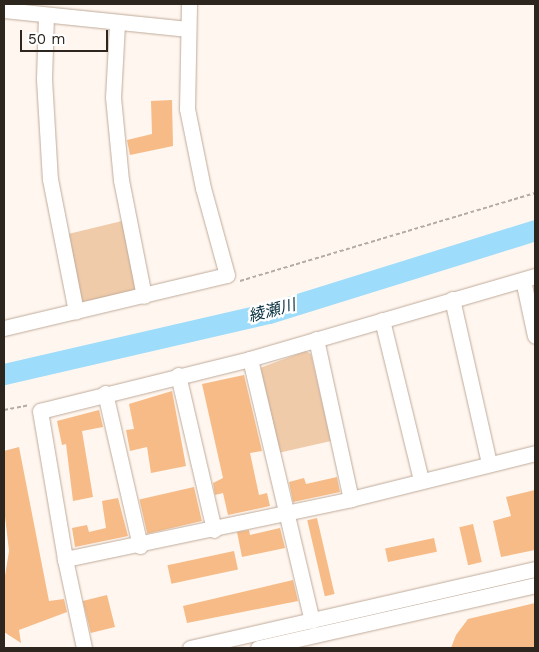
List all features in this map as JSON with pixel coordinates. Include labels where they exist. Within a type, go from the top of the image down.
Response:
[{"type":"street","points":[[4,328],[227,275],[203,188],[189,116],[189,4]]},
{"type":"street","points":[[4,10],[117,24],[188,29]]},
{"type":"street","points":[[46,15],[44,87],[49,171],[76,311]]},
{"type":"street","points":[[117,24],[113,98],[121,180],[144,296]]},
{"type":"street","points":[[84,648],[65,559],[40,411],[250,358],[529,278],[535,336]]},
{"type":"street","points":[[452,299],[489,463]]},
{"type":"street","points":[[382,320],[421,480]]},
{"type":"street","points":[[316,339],[351,499]]},
{"type":"street","points":[[250,358],[288,513],[315,635]]},
{"type":"street","points":[[178,375],[214,530]]},
{"type":"street","points":[[105,394],[140,546]]},
{"type":"street","points":[[65,559],[140,546],[214,530],[351,499],[535,453]]},
{"type":"street","points":[[190,648],[315,635],[535,569]]},
{"type":"street","points":[[258,648],[535,585]]},
{"type":"path","points":[[230,284],[535,193]]},
{"type":"shaded area","points":[[122,221],[137,289],[134,294],[80,302],[64,235]]},
{"type":"shaded area","points":[[306,351],[311,354],[331,441],[278,453],[257,369]]},
{"type":"building","points":[[172,100],[173,146],[130,155],[127,140],[152,134],[151,101]]},
{"type":"building","points":[[244,375],[262,451],[250,453],[259,495],[267,493],[270,506],[228,515],[223,493],[215,495],[213,483],[223,478],[202,384]]},
{"type":"building","points":[[172,391],[186,466],[151,473],[147,447],[130,451],[126,430],[134,429],[129,404]]},
{"type":"building","points":[[99,410],[103,427],[82,431],[93,497],[73,501],[66,444],[62,445],[57,421]]},
{"type":"building","points":[[19,447],[49,601],[64,599],[67,612],[19,630],[21,643],[4,632],[4,582],[9,551],[4,508],[4,451]]},
{"type":"building","points":[[337,477],[340,492],[293,502],[289,482],[304,478],[306,484]]},
{"type":"building","points":[[194,487],[202,521],[147,534],[139,500]]},
{"type":"building","points":[[535,490],[535,550],[501,557],[493,521],[511,516],[506,497]]},
{"type":"building","points":[[118,498],[128,536],[75,547],[72,528],[87,525],[89,532],[106,528],[102,501]]},
{"type":"building","points":[[317,518],[335,594],[325,596],[307,520]]},
{"type":"building","points":[[473,524],[482,562],[468,565],[459,527]]},
{"type":"building","points":[[280,528],[285,548],[242,557],[237,532],[249,530],[250,535]]},
{"type":"building","points":[[434,538],[437,552],[388,562],[385,548]]},
{"type":"building","points":[[234,551],[238,570],[171,584],[167,565]]},
{"type":"building","points":[[293,580],[298,601],[187,623],[183,606]]},
{"type":"building","points":[[107,595],[115,627],[91,633],[83,601]]},
{"type":"building","points":[[535,603],[535,648],[451,648],[456,635],[468,619]]},
{"type":"waterway","name":"綾瀬川","points":[[4,374],[269,313],[535,230]]}]
